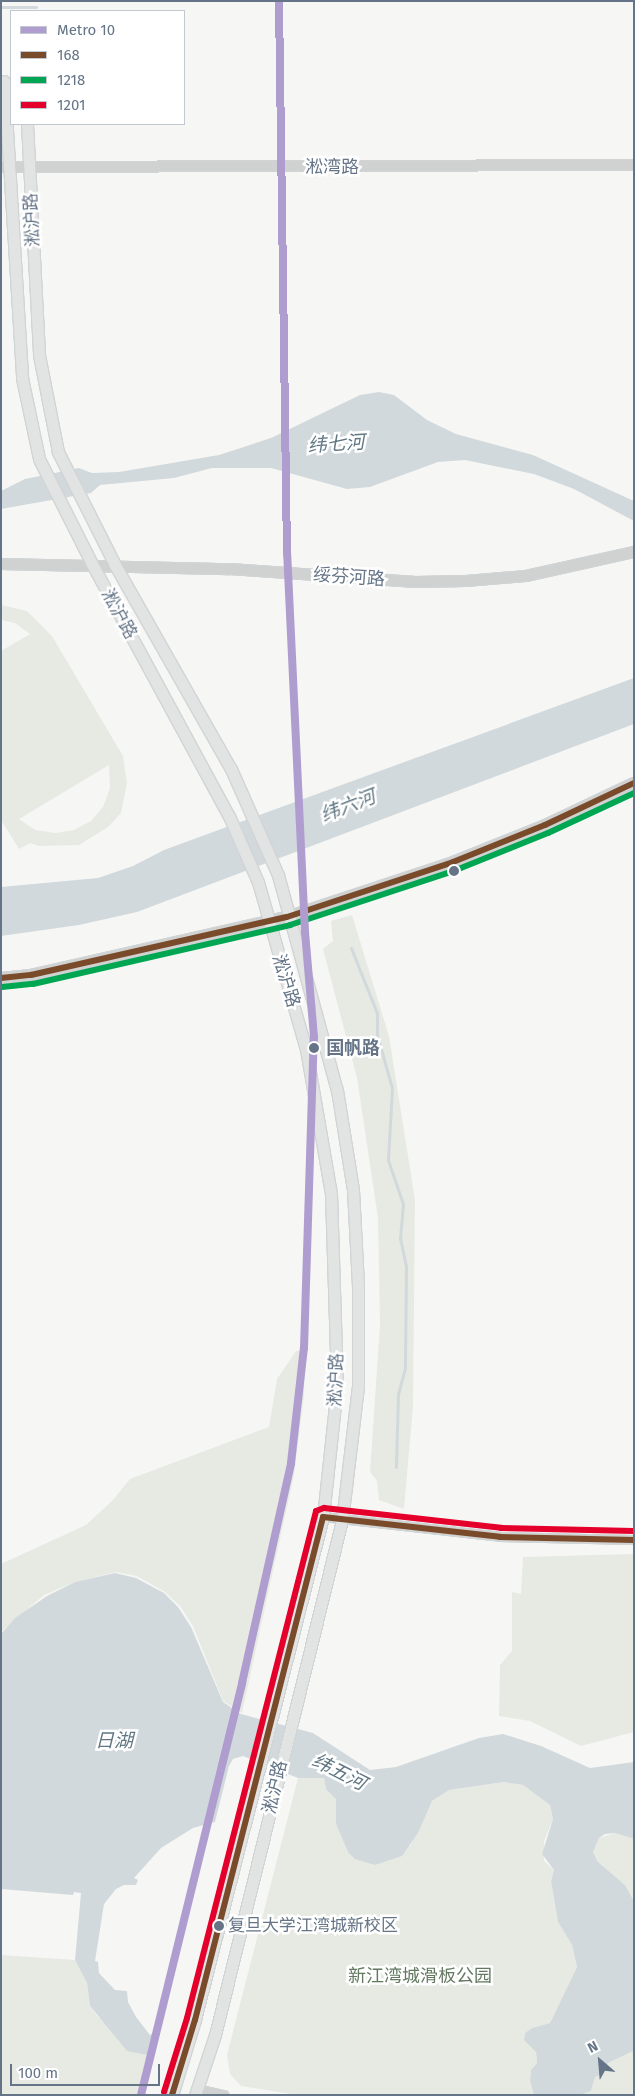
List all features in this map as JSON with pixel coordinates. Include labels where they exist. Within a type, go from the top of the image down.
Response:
[{"type":"main road","name":"淞沪路","points":[[4,81],[5,167],[22,378],[39,459],[92,564],[229,816],[258,882],[268,923],[306,1049],[331,1194],[337,1386],[323,1517],[195,2020],[172,2095]]},
{"type":"main road","name":"淞沪路","points":[[27,125],[39,355],[58,452],[115,565],[231,769],[278,875],[287,917],[337,1090],[353,1190],[358,1286],[358,1386],[342,1520],[293,1710],[215,2035],[196,2092]]},
{"type":"main road","points":[[176,2083],[196,2092]]},
{"type":"street","name":"淞湾路","points":[[5,167],[29,169],[634,166]]},
{"type":"street","name":"绥芬河路","points":[[1,564],[92,564],[416,582],[466,581],[526,576],[634,552]]},
{"type":"street","points":[[1,978],[31,975],[268,923],[453,862],[545,825],[634,783]]},
{"type":"street","points":[[323,1517],[500,1537],[634,1540]]},
{"type":"street","points":[[196,2092],[224,2095]]},
{"type":"green space","points":[[1,605],[27,611],[52,636],[123,756],[127,783],[121,813],[108,827],[79,845],[39,846],[30,843],[19,849],[1,820],[1,651],[30,634],[15,623],[1,620]],"holes":[[[109,765],[110,788],[103,807],[91,821],[74,830],[56,833],[35,830],[19,819]]]},
{"type":"green space","points":[[352,915],[389,1036],[415,1200],[413,1406],[404,1509],[379,1500],[377,1481],[370,1472],[380,1325],[378,1218],[357,1078],[323,949],[333,941],[331,921]]},
{"type":"green space","points":[[305,1350],[304,1396],[294,1475],[242,1713],[223,1701],[193,1626],[180,1606],[165,1592],[137,1576],[116,1572],[75,1582],[44,1595],[1,1632],[1,1564],[86,1525],[112,1501],[130,1479],[269,1427],[277,1379],[296,1351]]},
{"type":"green space","points":[[634,1554],[634,1732],[581,1746],[530,1721],[499,1716],[500,1665],[512,1651],[512,1592],[521,1594],[523,1557]]},
{"type":"green space","name":"新江湾城滑板公园","points":[[298,1778],[324,1778],[326,1789],[336,1798],[336,1824],[348,1852],[410,1846],[432,1801],[449,1790],[504,1782],[523,1785],[550,1805],[553,1819],[544,1841],[544,1861],[554,1870],[551,1881],[558,1922],[572,1945],[577,1967],[550,2023],[532,2028],[525,2033],[524,2040],[536,2051],[537,2063],[531,2070],[530,2081],[534,2095],[297,2095],[241,2086],[230,2074],[227,2055]]},
{"type":"green space","points":[[615,1833],[634,1839],[634,1901],[625,1885],[598,1862],[593,1852],[599,1838]]},
{"type":"green space","points":[[1,1955],[75,1960],[87,1983],[90,2006],[97,2016],[111,2028],[119,2042],[153,2056],[142,2095],[1,2095]]},
{"type":"green space","points":[[634,2050],[634,2095],[580,2095],[591,2091],[595,2076],[604,2073],[608,2063]]},
{"type":"water","name":"纬七河","points":[[379,392],[394,395],[427,420],[456,434],[533,455],[634,501],[634,521],[574,489],[534,474],[465,460],[438,462],[370,487],[347,489],[271,468],[212,468],[174,478],[100,485],[91,493],[1,509],[1,491],[25,479],[79,468],[92,473],[119,472],[219,455],[271,438],[360,395]]},
{"type":"water","name":"纬六河","points":[[634,678],[634,724],[137,912],[79,925],[1,936],[1,887],[98,878],[133,866],[164,850]]},
{"type":"water","points":[[115,1573],[136,1578],[164,1593],[178,1607],[191,1627],[223,1702],[241,1714],[313,1733],[370,1770],[396,1767],[479,1738],[503,1734],[541,1746],[590,1768],[634,1762],[634,1839],[615,1833],[605,1834],[599,1838],[593,1852],[598,1862],[625,1885],[634,1901],[633,2051],[608,2063],[604,2073],[595,2077],[591,2091],[580,2095],[534,2095],[530,2081],[531,2070],[537,2063],[536,2052],[524,2040],[525,2033],[532,2028],[550,2023],[577,1967],[572,1945],[558,1922],[551,1881],[554,1870],[542,1854],[553,1819],[550,1805],[523,1785],[504,1782],[449,1790],[432,1801],[418,1833],[402,1856],[375,1865],[355,1859],[348,1852],[336,1824],[336,1799],[326,1789],[324,1778],[298,1778],[243,1756],[233,1759],[229,1766],[215,1822],[193,1828],[161,1848],[134,1878],[138,1880],[136,1885],[124,1885],[116,1889],[104,1904],[95,1961],[98,1962],[99,1973],[115,1990],[127,1991],[128,2002],[136,2017],[150,2035],[154,2032],[157,2036],[153,2056],[127,2051],[90,2006],[87,1983],[75,1960],[81,1893],[74,1892],[73,1895],[1,1889],[1,1634],[15,1618],[47,1596],[75,1582]]},
{"type":"waterway","points":[[1,7],[36,7]]},
{"type":"waterway","points":[[351,948],[377,1013],[377,1035],[392,1088],[388,1160],[403,1204],[400,1238],[406,1267],[405,1368],[398,1394],[396,1467]]},
{"type":"metro line","name":"10","points":[[141,2095],[242,1683],[291,1463],[304,1348],[314,1037],[305,932],[287,554],[279,1]]},
{"type":"transit line","name":"168","points":[[1,978],[31,975],[287,917],[453,862],[545,825],[634,783]]},
{"type":"transit line","name":"1218","points":[[2,987],[33,984],[290,925],[456,870],[548,833],[634,793]]},
{"type":"transit line","name":"1201","points":[[164,2092],[187,2018],[316,1511],[324,1508],[501,1528],[634,1531]]},
{"type":"transit line","name":"168","points":[[172,2095],[195,2020],[323,1517],[500,1537],[634,1540]]},
{"type":"place","name":"国帆路","points":[[314,1048]]},
{"type":"place","name":"复旦大学江湾城新校区","points":[[219,1926]]},
{"type":"water label","name":"日湖","points":[[114,1741]]},
{"type":"water label","name":"纬五河","points":[[339,1772]]}]
